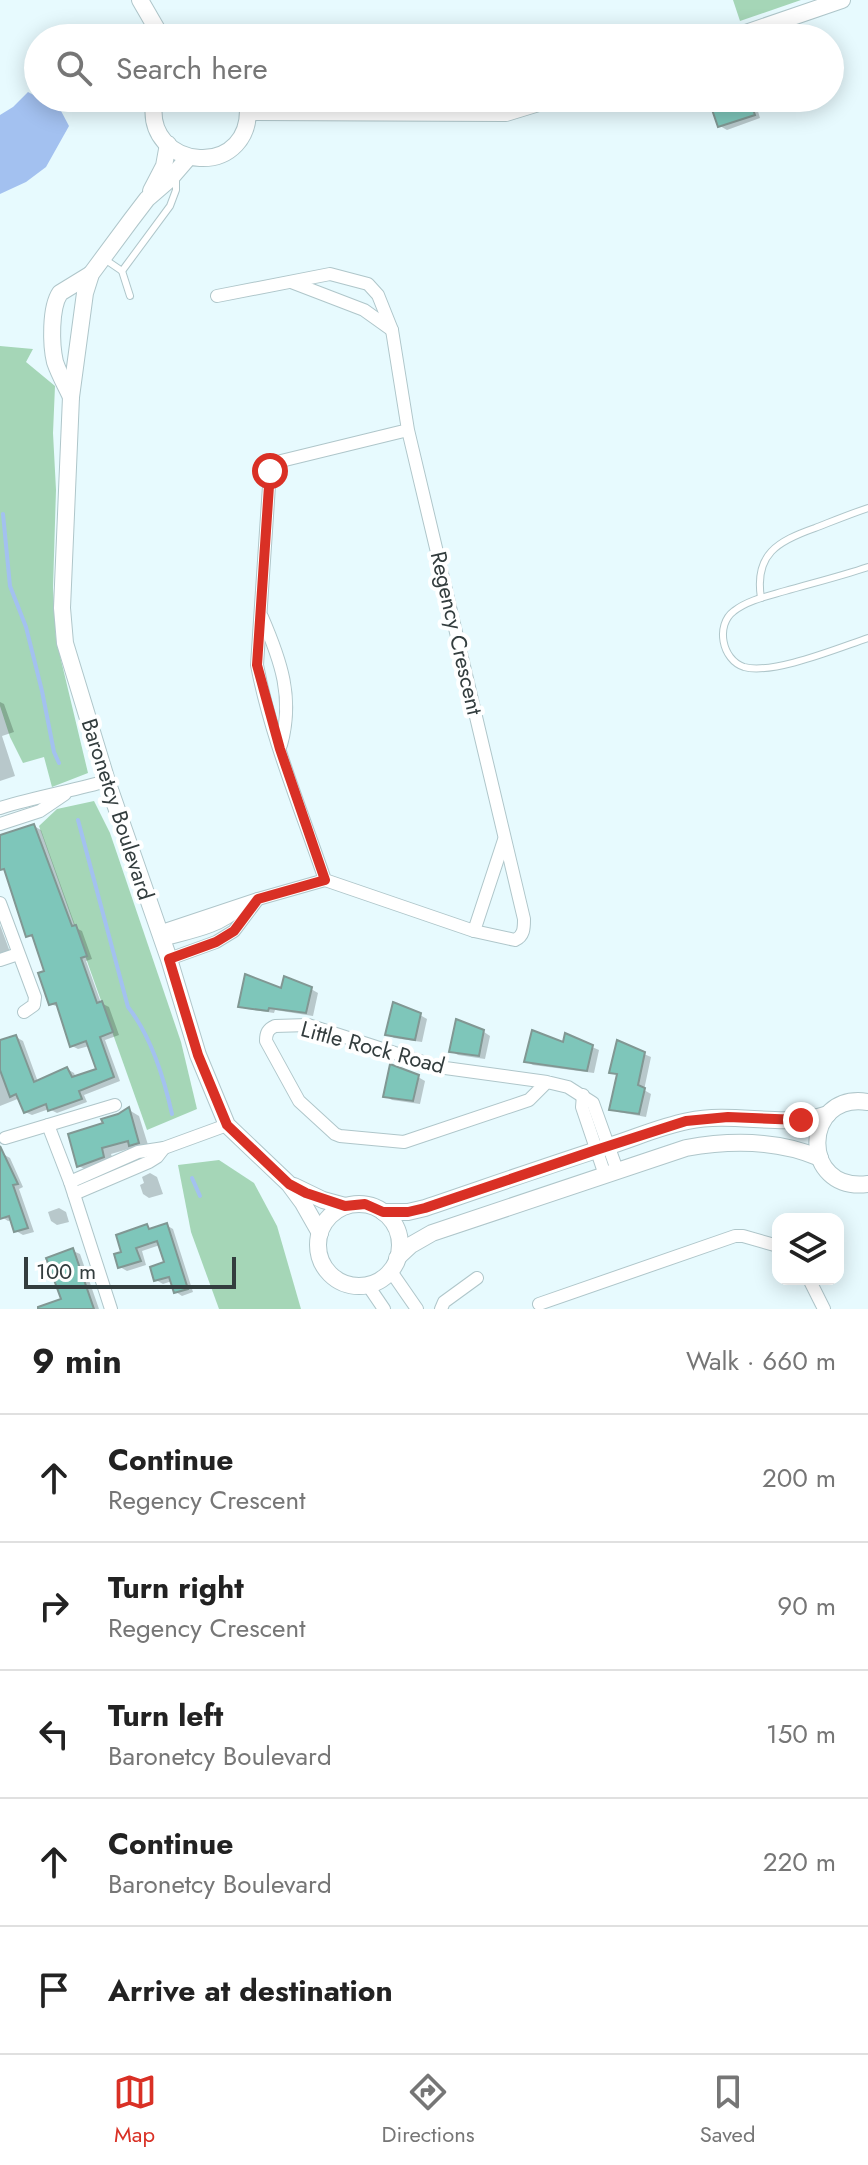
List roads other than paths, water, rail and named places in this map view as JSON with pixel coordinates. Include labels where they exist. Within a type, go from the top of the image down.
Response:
[{"type":"street","points":[[140,0],[154,24]]},
{"type":"street","points":[[772,24],[842,0]]},
{"type":"street","points":[[153,112],[155,126],[168,144],[188,158],[203,159],[230,150],[247,126],[248,112]]},
{"type":"street","points":[[474,112],[509,112]]},
{"type":"street","name":"Baronetcy Boulevard","points":[[168,144],[164,166],[147,199],[91,274],[82,315],[71,397],[62,608],[65,643],[107,781],[169,959],[198,1055],[227,1125],[289,1184],[320,1233]]},
{"type":"street","name":"Baronetcy Boulevard","points":[[147,199],[188,158]]},
{"type":"street","name":"Baronetcy Boulevard","points":[[71,397],[61,376],[65,288],[91,274]]},
{"type":"street","name":"Regency Crescent","points":[[217,296],[330,274],[368,284],[378,295],[392,330],[408,430],[524,919],[524,932],[515,940],[474,931],[325,880]]},
{"type":"street","points":[[289,281],[364,310],[392,330]]},
{"type":"street","points":[[161,936],[221,920],[231,916],[243,904],[325,880],[280,749],[257,665],[268,477],[281,461],[408,430]]},
{"type":"street","points":[[260,614],[277,651],[284,678],[287,710],[280,749]]},
{"type":"street","points":[[0,808],[107,781]]},
{"type":"street","points":[[0,824],[40,811],[67,792]]},
{"type":"street","points":[[474,931],[505,837]]},
{"type":"street","points":[[169,959],[216,942],[234,931],[258,899]]},
{"type":"street","points":[[0,903],[35,1001],[24,1012]]},
{"type":"street","points":[[0,960],[18,954]]},
{"type":"street","name":"Little Rock Road","points":[[547,1082],[529,1100],[404,1142],[340,1136],[299,1101],[266,1036],[275,1026],[308,1025],[438,1067],[547,1082],[568,1087],[583,1095],[582,1107],[611,1173]]},
{"type":"street","points":[[383,1212],[425,1208],[694,1120],[728,1117],[793,1121],[828,1114],[846,1103],[867,1101]]},
{"type":"street","points":[[5,1138],[115,1105]]},
{"type":"street","points":[[828,1114],[821,1123],[817,1138],[820,1158],[833,1176],[865,1188]]},
{"type":"street","points":[[48,1125],[111,1309]]},
{"type":"street","points":[[72,1188],[101,1184],[149,1162],[164,1148],[227,1125]]},
{"type":"street","points":[[417,1309],[394,1264],[399,1247],[397,1232],[383,1212],[365,1204],[345,1206],[331,1215],[320,1233],[318,1250],[326,1269],[346,1283],[367,1284],[378,1280],[394,1264],[411,1245],[432,1233],[686,1148],[720,1144],[779,1146],[820,1158]]},
{"type":"street","name":"Baronetcy Boulevard","points":[[289,1184],[323,1200],[345,1206]]},
{"type":"street","points":[[539,1304],[735,1236],[772,1244]]},
{"type":"street","points":[[441,1309],[444,1302],[477,1278]]},
{"type":"street","points":[[367,1284],[384,1309]]},
{"type":"street","points":[[812,1285],[824,1309]]},
{"type":"lane","points":[[122,271],[174,199],[176,172]]},
{"type":"lane","points":[[103,258],[122,271],[130,296]]},
{"type":"lane","points":[[761,598],[758,581],[768,553],[787,538],[868,508]]},
{"type":"lane","points":[[868,567],[761,598],[734,611],[725,624],[725,649],[730,658],[743,666],[764,668],[816,656],[868,638]]},
{"type":"water","points":[[24,96],[24,112],[62,112],[69,126],[46,167],[26,182],[0,194],[0,115]]},
{"type":"waterway","points":[[3,514],[10,586],[26,627],[59,763]]},
{"type":"waterway","points":[[78,820],[128,1007],[156,1058],[172,1114]]},
{"type":"waterway","points":[[192,1178],[200,1196]]}]
